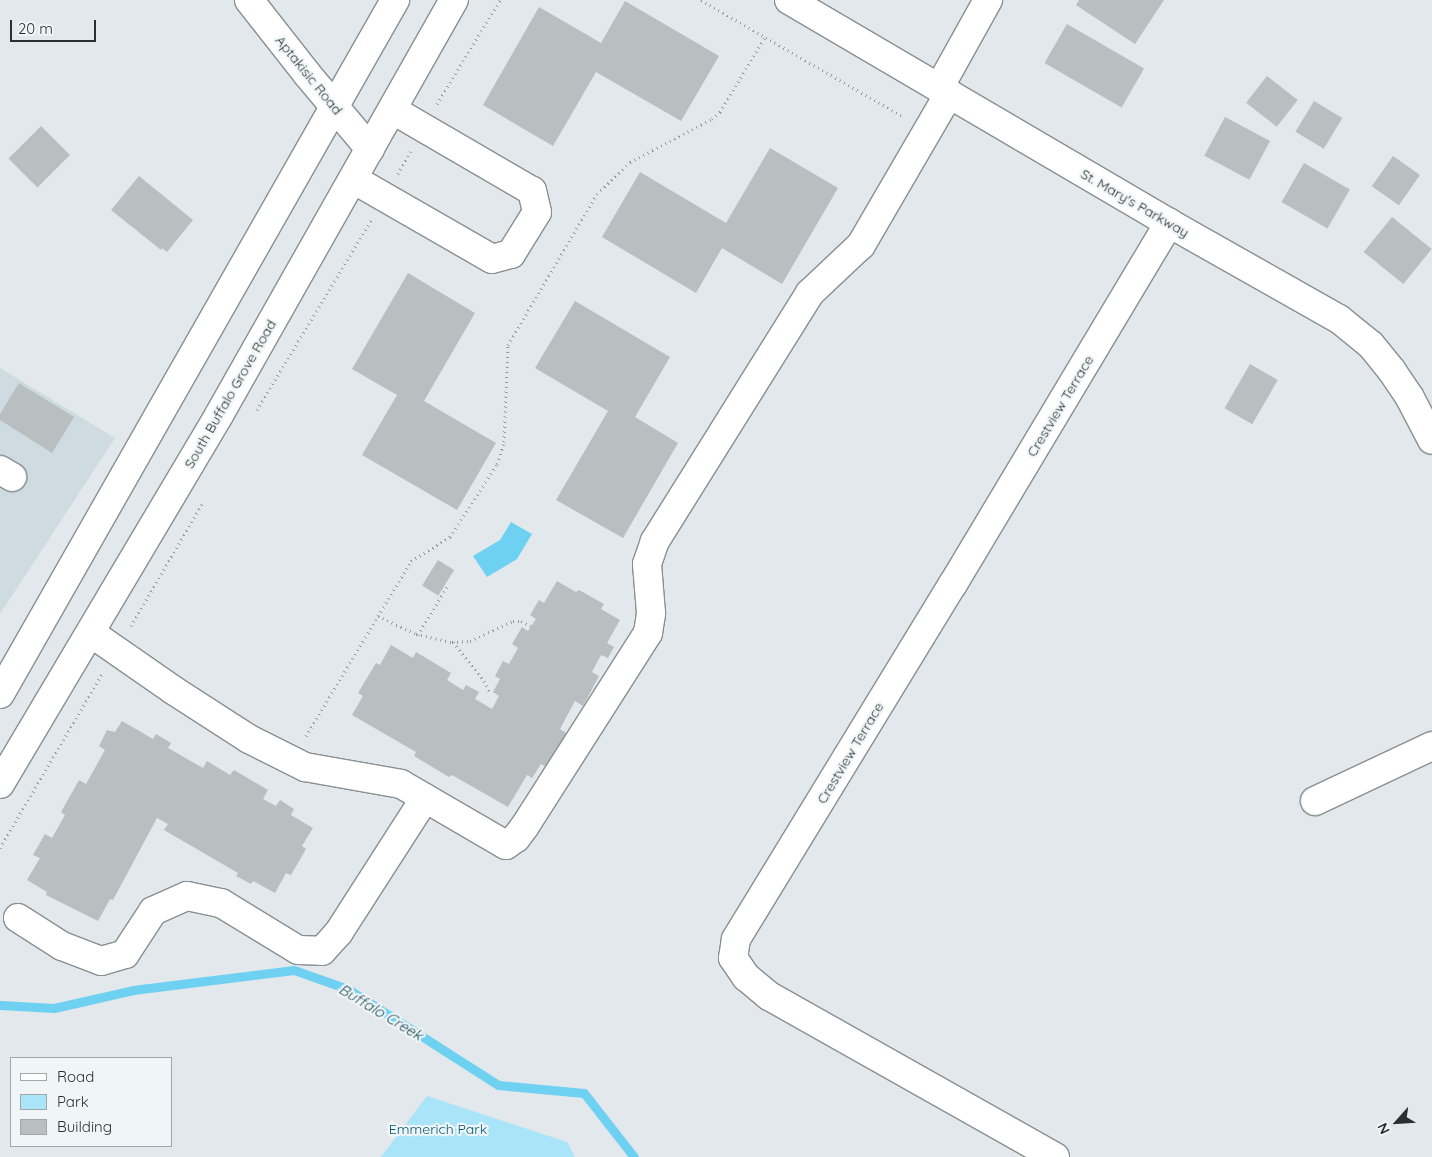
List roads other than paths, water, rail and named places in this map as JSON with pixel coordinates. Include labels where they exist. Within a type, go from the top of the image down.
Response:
[{"type":"street","name":"Aptakisic Road","points":[[249,0],[334,108],[370,149]]},
{"type":"street","points":[[1,691],[395,0]]},
{"type":"street","name":"South Buffalo Grove Road","points":[[0,784],[91,633],[393,110],[454,0]]},
{"type":"street","points":[[91,633],[250,738],[305,767],[402,784],[506,845],[516,838],[648,633],[651,613],[647,564],[655,541],[810,293],[861,245],[944,91],[988,0]]},
{"type":"street","name":"St. Mary's Parkway","points":[[795,2],[1169,223],[1339,319],[1371,345],[1410,398],[1432,440]]},
{"type":"street","points":[[353,179],[492,259],[511,254],[537,212],[532,192],[393,110]]},
{"type":"street","name":"Crestview Terrace","points":[[1055,1157],[769,996],[746,977],[734,958],[736,939],[948,593],[1169,223]]},
{"type":"street","points":[[1315,801],[1432,746]]},
{"type":"street","points":[[18,918],[62,946],[101,961],[125,954],[153,912],[187,896],[221,903],[298,950],[322,951],[339,932],[425,798]]},
{"type":"waterway","name":"Buffalo Creek","points":[[0,1005],[54,1008],[133,990],[294,970],[348,989],[498,1085],[584,1093],[634,1157]]},
{"type":"park label","name":"Emmerich Park","points":[[438,1129]]}]
